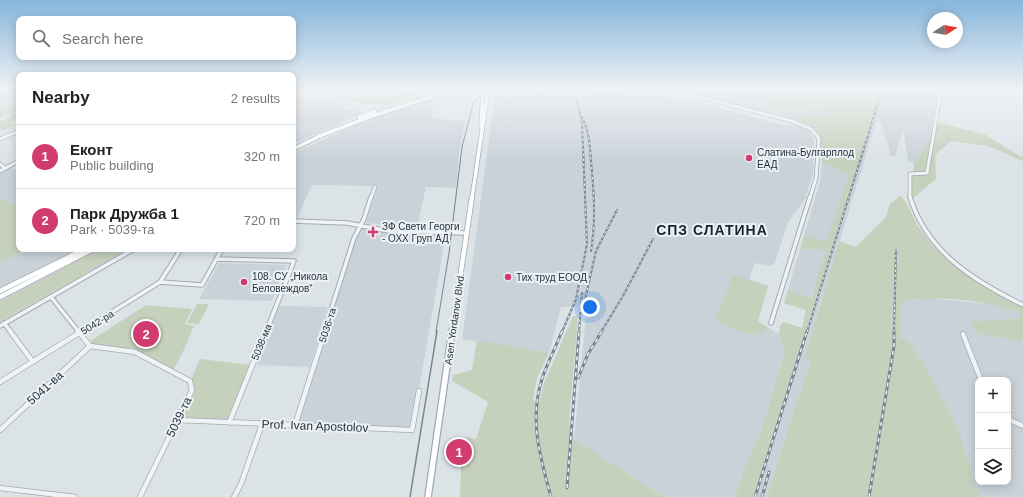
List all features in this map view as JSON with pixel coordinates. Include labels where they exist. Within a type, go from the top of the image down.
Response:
[{"type":"main road","points":[[317,138],[337,126],[370,113]]},
{"type":"main road","points":[[296,148],[381,113]]},
{"type":"main road","name":"Asen Yordanov Blvd.","points":[[480,141],[482,113]]},
{"type":"main road","name":"Asen Yordanov Blvd.","points":[[428,497],[485,113]]},
{"type":"main road","points":[[0,291],[79,252]]},
{"type":"main road","points":[[0,297],[87,252]]},
{"type":"street","points":[[760,113],[811,128],[819,138],[816,178],[771,323]]},
{"type":"street","points":[[937,113],[927,173],[910,174],[908,192],[914,213],[920,224],[942,251],[959,267],[988,287],[1023,305]]},
{"type":"street","points":[[0,139],[16,132]]},
{"type":"street","points":[[0,171],[16,162]]},
{"type":"street","points":[[0,164],[5,168]]},
{"type":"street","name":"5036-та","points":[[295,425],[354,238],[361,225],[375,187]]},
{"type":"street","points":[[296,221],[361,225],[389,231],[466,233]]},
{"type":"street","points":[[32,362],[2,324],[129,252]]},
{"type":"street","name":"5042-ра","points":[[0,382],[160,282],[179,252]]},
{"type":"street","points":[[160,282],[202,285],[220,252]]},
{"type":"street","name":"5038-ма","points":[[216,259],[294,261],[229,423]]},
{"type":"street","points":[[51,297],[90,346]]},
{"type":"street","points":[[963,334],[980,377]]},
{"type":"street","name":"5039-та","points":[[90,346],[135,352],[190,381],[192,390],[140,497]]},
{"type":"street","name":"5041-ва","points":[[0,430],[90,346]]},
{"type":"street","name":"Prof. Ivan Apostolov","points":[[177,420],[412,430],[419,391]]},
{"type":"street","points":[[1011,420],[1023,426]]},
{"type":"street","points":[[234,497],[241,484],[262,424]]},
{"type":"street","points":[[0,488],[75,497]]},
{"type":"shaded area","points":[[296,113],[363,113],[296,143]]},
{"type":"shaded area","points":[[389,113],[432,113],[431,118],[465,121],[459,153],[456,188],[426,187],[417,228],[366,223],[378,186],[312,185],[296,218],[296,152],[363,122]]},
{"type":"shaded area","points":[[492,113],[739,113],[783,125],[802,126],[810,131],[814,142],[813,174],[805,199],[788,222],[775,263],[771,266],[755,263],[749,279],[768,286],[758,321],[779,334],[785,352],[759,437],[744,470],[735,497],[664,497],[574,439],[587,306],[561,307],[549,353],[477,341],[462,340]]},
{"type":"shaded area","points":[[769,113],[830,113],[829,116],[791,119]]},
{"type":"shaded area","points":[[874,113],[934,113],[929,141],[914,164],[908,161],[903,128],[895,157],[889,155],[889,148],[878,116],[817,315],[811,362],[794,409],[767,497],[754,497]]},
{"type":"shaded area","points":[[822,162],[833,168],[850,173],[826,243],[804,235],[821,178]]},
{"type":"shaded area","points":[[9,167],[14,170],[16,169],[16,252],[73,252],[0,288],[0,171]]},
{"type":"shaded area","points":[[361,225],[389,231],[446,233],[412,430],[295,425],[354,238]]},
{"type":"shaded area","points":[[800,249],[819,249],[826,252],[819,270],[812,298],[788,290]]},
{"type":"shaded area","name":"108. СУ „Никола Беловеждов“","points":[[219,263],[287,265],[272,301],[199,299]]},
{"type":"shaded area","points":[[930,298],[997,305],[1018,311],[1021,318],[970,323],[977,334],[1023,341],[1023,497],[981,497],[972,481],[971,470],[932,378],[910,342],[900,337],[902,302]]},
{"type":"shaded area","points":[[279,306],[328,307],[310,367],[257,365]]},
{"type":"green space","points":[[0,113],[16,113],[16,119],[10,122],[14,125],[5,130],[0,130],[0,121],[6,120],[5,118],[12,115],[10,114],[0,118]]},
{"type":"green space","points":[[828,113],[874,113],[754,497],[735,497],[744,470],[759,437],[785,352],[779,334],[780,325],[784,322],[802,328],[806,310],[784,303],[788,290],[812,298],[819,270],[826,252],[819,249],[800,249],[804,235],[826,242],[849,174],[822,162],[821,144],[818,133],[808,125],[791,119],[829,115]]},
{"type":"green space","points":[[934,121],[986,135],[1023,158],[1023,161],[988,146],[951,141],[935,155],[936,179],[913,198],[911,186],[914,164],[929,141]]},
{"type":"green space","points":[[900,196],[906,202],[921,230],[942,255],[980,284],[1023,307],[1023,341],[977,334],[969,322],[1020,318],[1018,311],[990,304],[960,300],[931,299],[902,302],[900,337],[910,342],[932,378],[958,428],[971,470],[972,481],[981,497],[767,497],[794,409],[811,362],[805,357],[839,241],[856,247],[886,217],[890,204]]},
{"type":"green space","points":[[0,198],[16,206],[16,252],[20,252],[0,263]]},
{"type":"green space","points":[[93,252],[122,252],[0,322],[0,301]]},
{"type":"green space","points":[[733,275],[768,286],[758,321],[766,327],[763,333],[751,335],[719,323],[716,319]]},
{"type":"green space","points":[[197,304],[209,304],[199,324],[187,323]]},
{"type":"green space","points":[[146,305],[192,309],[185,324],[194,326],[180,357],[171,372],[135,352],[90,346],[87,343]]},
{"type":"green space","points":[[573,316],[578,316],[569,424],[574,439],[664,497],[460,497],[461,467],[466,467],[466,437],[476,439],[488,402],[452,381],[453,375],[472,370],[477,340],[549,353],[537,378],[533,400],[539,404],[544,383]]},
{"type":"green space","points":[[200,359],[252,365],[229,423],[177,420],[192,390],[190,381]]},
{"type":"tram line","points":[[436,332],[449,253],[462,147],[471,113]]},
{"type":"tram line","points":[[410,497],[437,331]]},
{"type":"railway","points":[[562,332],[576,299],[587,244],[582,123],[580,113]]},
{"type":"railway","points":[[807,332],[875,113]]},
{"type":"railway","points":[[583,118],[589,139],[593,184],[594,217],[591,251]]},
{"type":"railway","points":[[585,300],[596,251],[617,210]]},
{"type":"railway","points":[[601,332],[623,296],[653,239]]},
{"type":"railway","points":[[894,332],[896,250]]},
{"type":"railway","points":[[579,332],[582,293]]},
{"type":"railway","points":[[551,497],[540,453],[536,424],[536,409],[542,379],[562,331]]},
{"type":"railway","points":[[567,488],[579,331]]},
{"type":"railway","points":[[578,378],[588,354],[602,331]]},
{"type":"railway","points":[[755,497],[807,331]]},
{"type":"railway","points":[[869,497],[894,346],[894,332]]},
{"type":"railway","points":[[762,497],[769,472]]},
{"type":"place","name":"Слатина-Булгарплод ЕАД","points":[[749,158]]},
{"type":"place","name":"ЗФ Свети Георги - ОХХ Груп АД","points":[[373,232]]},
{"type":"place","name":"Тих труд ЕООД","points":[[508,277]]},
{"type":"place","name":"108. СУ „Никола Беловеждов“","points":[[244,282]]},
{"type":"place","name":"Парк Дружба 1","points":[[146,334]]},
{"type":"place","name":"Еконт","points":[[459,452]]},
{"type":"district","name":"СПЗ СЛАТИНА","points":[[712,230]]}]
